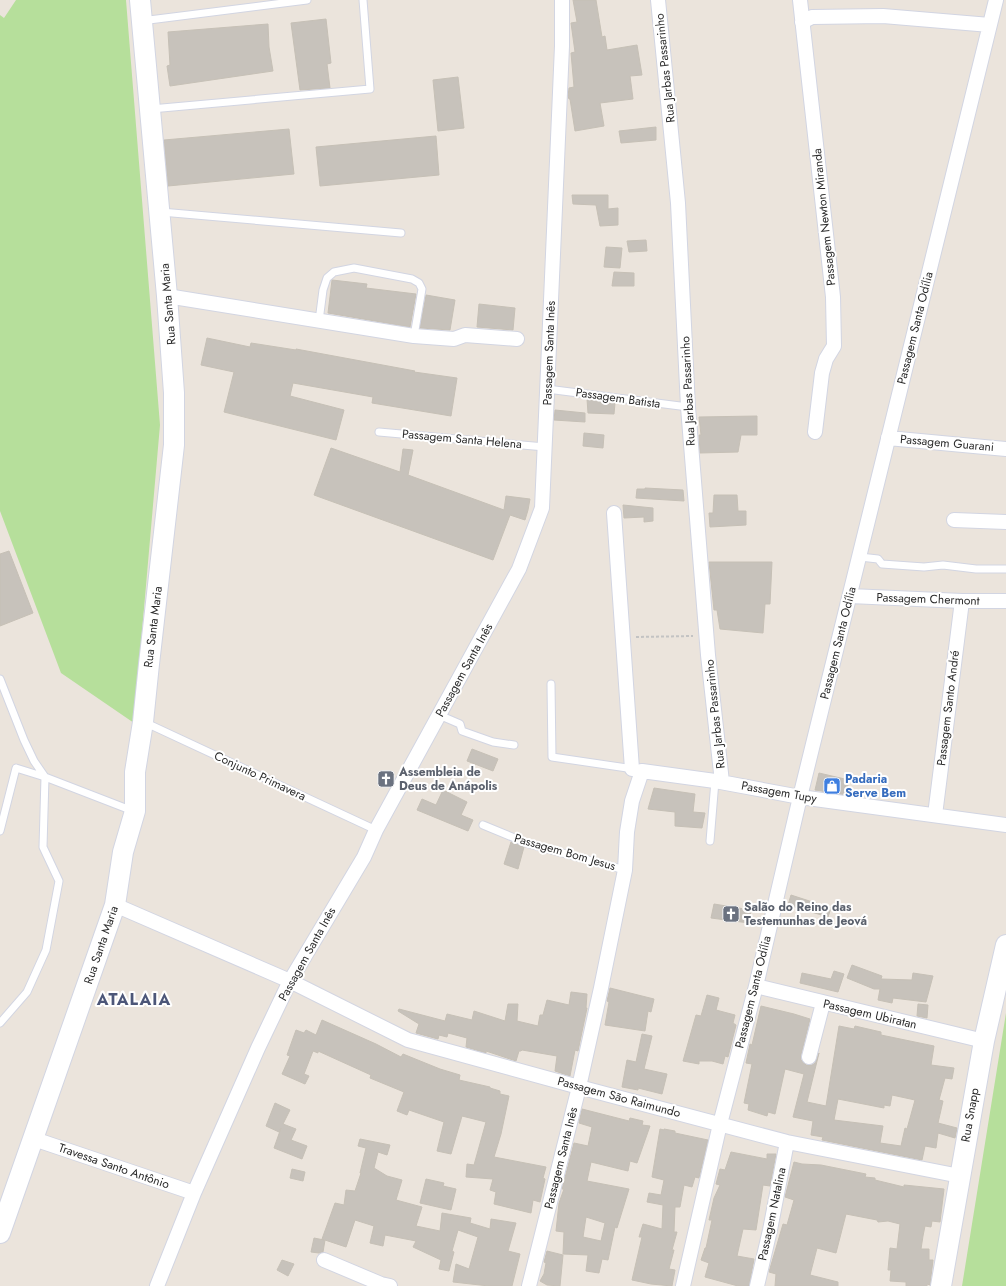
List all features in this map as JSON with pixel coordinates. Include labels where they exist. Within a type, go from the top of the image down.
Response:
[{"type":"street","name":"Rua Santa Maria","points":[[0,1233],[115,906],[123,852],[135,811],[135,772],[144,722],[149,664],[174,445],[174,393],[167,296],[140,0]]},
{"type":"street","name":"Passagem Santa Inês","points":[[157,1286],[194,1193],[258,1048],[290,981],[364,856],[376,830],[519,569],[542,508],[562,46],[562,0]]},
{"type":"street","name":"Rua Jarbas Passarinho","points":[[658,0],[678,203],[688,407],[718,781]]},
{"type":"street","name":"Passagem Newton Miranda","points":[[800,0],[833,297],[834,322],[834,346],[826,359],[822,373],[815,432]]},
{"type":"street","name":"Passagem Santa Odília","points":[[683,1286],[720,1124],[756,986],[800,797],[996,0]]},
{"type":"street","points":[[802,22],[812,17],[883,16],[990,25]]},
{"type":"street","points":[[167,296],[414,336],[454,339],[465,335],[517,339]]},
{"type":"street","name":"Passagem Guarani","points":[[888,438],[1006,449]]},
{"type":"street","name":"Passagem Santa Inês","points":[[529,1286],[579,1087],[601,988],[625,870],[627,832],[637,770],[623,638],[614,513]]},
{"type":"street","points":[[954,520],[1006,522]]},
{"type":"street","name":"Passagem Chermont","points":[[850,596],[962,601],[1006,601]]},
{"type":"street","name":"Passagem Santo André","points":[[934,815],[962,601]]},
{"type":"street","name":"Passagem Tupy","points":[[637,770],[718,781],[800,797],[1006,825]]},
{"type":"street","name":"Passagem São Raimundo","points":[[115,906],[290,981],[408,1040],[787,1142],[960,1176]]},
{"type":"street","name":"Rua Snapp","points":[[941,1286],[984,1041],[1006,946]]},
{"type":"street","name":"Passagem Ubiratan","points":[[756,986],[984,1041]]},
{"type":"street","points":[[809,1057],[823,1003]]},
{"type":"street","name":"Travessa Santo Antônio","points":[[34,1139],[194,1193]]},
{"type":"street","name":"Passagem Natalina","points":[[757,1286],[770,1230],[787,1142]]},
{"type":"street","points":[[324,1260],[381,1284],[390,1286]]},
{"type":"lane","points":[[149,20],[307,0]]},
{"type":"lane","points":[[150,109],[370,89],[363,0]]},
{"type":"lane","points":[[159,212],[401,233]]},
{"type":"lane","points":[[319,321],[327,278],[334,272],[354,268],[412,279],[419,284],[422,289],[420,308],[414,336]]},
{"type":"lane","name":"Passagem Batista","points":[[547,388],[688,407]]},
{"type":"lane","name":"Passagem Santa Helena","points":[[379,432],[544,447]]},
{"type":"lane","points":[[860,557],[878,559],[882,564],[924,567],[943,565],[976,569],[1006,569]]},
{"type":"lane","points":[[0,680],[34,762],[46,777],[43,847],[60,881],[46,950],[27,992],[0,1023]]},
{"type":"lane","name":"Passagem Tupy","points":[[551,684],[552,757],[637,770]]},
{"type":"lane","points":[[439,715],[460,724],[462,731],[493,742],[514,745]]},
{"type":"lane","name":"Conjunto Primavera","points":[[144,722],[376,830]]},
{"type":"lane","points":[[0,831],[16,768],[46,777],[135,811]]},
{"type":"lane","points":[[710,841],[718,781]]},
{"type":"lane","name":"Passagem Bom Jesus","points":[[483,825],[530,844],[625,870]]},
{"type":"path","points":[[623,638],[706,636]]},
{"type":"green space","points":[[16,0],[126,0],[160,425],[134,723],[61,673],[0,511],[0,15],[4,18]]},
{"type":"green space","points":[[1006,1013],[1006,1286],[962,1286]]},
{"type":"building","points":[[573,0],[596,0],[602,37],[605,36],[607,50],[637,45],[642,75],[630,76],[633,99],[600,103],[604,126],[575,131],[570,99],[568,96],[569,88],[574,87],[571,53],[575,52],[571,23],[577,22]]},
{"type":"building","points":[[326,19],[331,63],[327,64],[330,88],[300,90],[291,23]]},
{"type":"building","points":[[268,24],[269,47],[273,71],[170,86],[167,66],[170,65],[168,32]]},
{"type":"building","points":[[458,77],[464,128],[438,131],[433,80]]},
{"type":"building","points":[[656,127],[656,140],[621,143],[619,131]]},
{"type":"building","points":[[289,129],[294,174],[168,186],[164,140]]},
{"type":"building","points":[[436,136],[439,175],[320,186],[316,147]]},
{"type":"building","points":[[572,195],[608,195],[608,209],[618,208],[618,225],[600,226],[596,205],[573,204]]},
{"type":"building","points":[[646,240],[647,251],[629,252],[627,241]]},
{"type":"building","points":[[606,247],[622,248],[620,268],[604,267]]},
{"type":"building","points":[[614,272],[634,273],[634,286],[612,286]]},
{"type":"building","points":[[332,280],[367,284],[366,288],[416,294],[410,327],[328,313]]},
{"type":"building","points":[[426,295],[455,300],[450,330],[420,328]]},
{"type":"building","points":[[479,304],[515,308],[513,330],[477,327]]},
{"type":"building","points":[[207,338],[250,347],[251,343],[296,349],[415,371],[414,372],[457,378],[451,416],[372,403],[373,397],[293,383],[290,396],[344,410],[336,440],[224,412],[234,372],[201,365]]},
{"type":"building","points":[[587,399],[615,403],[614,414],[588,413]]},
{"type":"building","points":[[555,410],[585,413],[585,422],[554,420]]},
{"type":"building","points":[[757,416],[757,435],[741,435],[738,452],[700,453],[699,435],[701,435],[699,417]]},
{"type":"building","points":[[584,433],[604,435],[603,448],[583,446]]},
{"type":"building","points":[[331,448],[400,472],[403,449],[413,450],[408,475],[504,510],[506,496],[530,499],[525,520],[510,515],[493,560],[314,495]]},
{"type":"building","points":[[637,489],[683,490],[684,501],[636,498]]},
{"type":"building","points":[[714,495],[737,495],[738,511],[746,511],[746,525],[710,527],[709,513],[713,513]]},
{"type":"building","points":[[623,505],[653,508],[653,521],[644,522],[644,517],[624,518]]},
{"type":"building","points":[[9,551],[33,613],[0,626],[0,554]]},
{"type":"building","points":[[709,562],[772,562],[770,604],[765,604],[763,633],[720,629],[717,610],[714,610]]},
{"type":"building","points":[[472,749],[498,759],[493,771],[467,761]]},
{"type":"building","name":"Padaria Serve Bem","points":[[819,773],[849,780],[846,795],[815,790]]},
{"type":"building","points":[[654,788],[695,794],[693,812],[705,813],[702,828],[675,826],[675,812],[648,809]]},
{"type":"building","points":[[443,790],[467,802],[461,815],[473,820],[468,831],[417,810],[422,799],[436,805]]},
{"type":"building","points":[[511,842],[524,847],[518,869],[504,864]]},
{"type":"building","points":[[791,895],[831,908],[828,917],[788,905]]},
{"type":"building","name":"Salão do Reino das Testemunhas de Jeová","points":[[714,904],[751,910],[749,923],[711,918]]},
{"type":"building","points":[[852,965],[882,976],[881,979],[912,980],[913,973],[933,976],[926,1002],[893,998],[892,1003],[878,1000],[880,989],[874,989],[847,978]]},
{"type":"building","points":[[834,971],[844,974],[838,992],[800,983],[802,973],[831,979]]},
{"type":"building","points":[[610,988],[654,999],[651,1012],[648,1011],[645,1031],[605,1025],[609,1002],[607,1001]]},
{"type":"building","points":[[571,992],[587,994],[587,1008],[578,1051],[575,1050],[570,1076],[555,1071],[557,1056],[522,1050],[519,1051],[516,1061],[486,1051],[486,1053],[466,1047],[467,1038],[448,1033],[447,1037],[439,1035],[438,1039],[416,1033],[419,1024],[398,1011],[399,1009],[445,1021],[447,1014],[472,1020],[474,1011],[505,1021],[508,1004],[518,1004],[517,1021],[538,1026],[540,1015],[543,1015],[547,1000],[569,1005]]},
{"type":"building","points":[[707,995],[719,998],[716,1010],[735,1015],[733,1023],[736,1025],[728,1057],[725,1056],[723,1064],[712,1061],[699,1061],[699,1064],[683,1061],[696,1015],[701,1016]]},
{"type":"building","points":[[918,1004],[928,1005],[927,1018],[917,1016]]},
{"type":"building","points":[[761,1006],[810,1019],[801,1060],[806,1065],[812,1065],[815,1063],[819,1053],[807,1102],[826,1106],[839,1026],[854,1029],[855,1026],[881,1032],[881,1035],[934,1046],[931,1065],[954,1068],[952,1079],[945,1078],[939,1100],[943,1101],[938,1123],[957,1128],[955,1138],[938,1133],[936,1148],[925,1146],[922,1160],[822,1140],[823,1137],[811,1135],[813,1121],[793,1117],[804,1074],[785,1069],[775,1114],[768,1112],[767,1116],[748,1110],[749,1104],[744,1103],[752,1064],[746,1063],[750,1044],[752,1045]],"holes":[[[892,1095],[915,1100],[907,1129],[905,1128],[901,1146],[880,1143],[883,1126],[834,1120],[838,1099],[884,1108],[884,1105],[890,1106]]]},
{"type":"building","points":[[322,1020],[401,1057],[403,1054],[440,1069],[460,1075],[459,1080],[490,1087],[500,1091],[500,1094],[509,1096],[501,1134],[494,1157],[546,1167],[540,1202],[533,1200],[531,1213],[494,1204],[496,1192],[490,1190],[493,1179],[466,1177],[467,1164],[474,1165],[486,1122],[462,1116],[451,1154],[437,1151],[444,1122],[409,1110],[407,1115],[397,1111],[404,1092],[370,1078],[371,1075],[318,1051],[318,1053],[313,1051],[304,1074],[309,1076],[305,1084],[282,1074],[290,1056],[287,1055],[296,1030],[304,1033],[306,1030],[316,1035]]},
{"type":"building","points":[[642,1034],[652,1036],[644,1069],[667,1074],[662,1094],[638,1088],[638,1090],[622,1087],[627,1060],[636,1062]]},
{"type":"building","points":[[275,1103],[290,1110],[283,1124],[296,1129],[291,1140],[307,1146],[302,1159],[274,1148],[281,1128],[279,1132],[266,1126]]},
{"type":"building","points":[[582,1109],[629,1121],[630,1118],[643,1121],[642,1125],[650,1126],[637,1163],[630,1161],[628,1171],[591,1162],[587,1181],[629,1189],[617,1228],[615,1227],[608,1260],[602,1259],[599,1273],[586,1271],[588,1255],[563,1254],[564,1232],[556,1231],[559,1203],[564,1189],[562,1189],[574,1143],[588,1146],[592,1127],[579,1123]],"holes":[[[586,1217],[605,1223],[601,1241],[583,1237]]]},
{"type":"building","points":[[660,1129],[675,1131],[675,1133],[708,1140],[699,1178],[695,1177],[692,1187],[684,1185],[680,1207],[675,1207],[674,1232],[677,1232],[669,1269],[675,1270],[672,1286],[632,1280],[642,1237],[639,1237],[643,1224],[662,1229],[663,1205],[647,1202],[649,1193],[661,1195],[664,1180],[652,1177]]},
{"type":"building","points":[[360,1139],[390,1145],[387,1155],[378,1152],[374,1168],[387,1176],[402,1180],[396,1200],[422,1207],[416,1226],[440,1231],[442,1213],[471,1218],[470,1223],[490,1229],[491,1219],[516,1223],[508,1251],[520,1254],[512,1286],[489,1286],[453,1282],[456,1264],[469,1269],[478,1237],[458,1230],[452,1251],[454,1252],[449,1271],[439,1269],[441,1260],[413,1247],[416,1241],[385,1235],[383,1246],[370,1243],[374,1226],[355,1220],[346,1247],[325,1240],[323,1252],[311,1252],[314,1238],[324,1240],[322,1239],[335,1203],[344,1205],[346,1190],[355,1191],[361,1173],[366,1148],[358,1146]]},
{"type":"building","points":[[731,1152],[767,1159],[767,1154],[776,1154],[770,1186],[763,1185],[756,1230],[743,1229],[737,1256],[754,1259],[749,1286],[738,1286],[705,1277],[709,1263],[701,1260],[706,1248],[712,1220],[709,1220],[714,1198],[720,1185],[716,1184],[720,1169],[725,1170]]},
{"type":"building","points":[[794,1162],[821,1165],[866,1174],[865,1177],[875,1178],[875,1180],[904,1187],[904,1185],[944,1189],[940,1222],[932,1221],[931,1227],[925,1226],[921,1249],[929,1249],[929,1260],[933,1260],[930,1285],[906,1286],[906,1282],[890,1281],[891,1270],[888,1270],[890,1248],[897,1249],[900,1224],[888,1221],[878,1222],[877,1220],[846,1214],[836,1253],[817,1248],[810,1275],[838,1282],[838,1286],[775,1286],[776,1274],[769,1272],[783,1224],[787,1225],[794,1200],[785,1197]]},
{"type":"building","points":[[292,1169],[305,1172],[303,1181],[290,1178]]},
{"type":"building","points":[[426,1179],[444,1183],[443,1186],[456,1189],[451,1210],[420,1203]]},
{"type":"building","points":[[547,1251],[563,1255],[560,1286],[547,1285],[540,1281],[544,1274],[546,1263],[544,1262]]},
{"type":"building","points":[[282,1260],[294,1264],[288,1276],[277,1270]]},
{"type":"place","name":"Assembleia de Deus de Anápolis","points":[[386,779]]},
{"type":"place","name":"Padaria Serve Bem","points":[[832,786]]},
{"type":"place","name":"Salão do Reino das Testemunhas de Jeová","points":[[731,914]]},
{"type":"district","name":"ATALAIA","points":[[134,999]]}]
